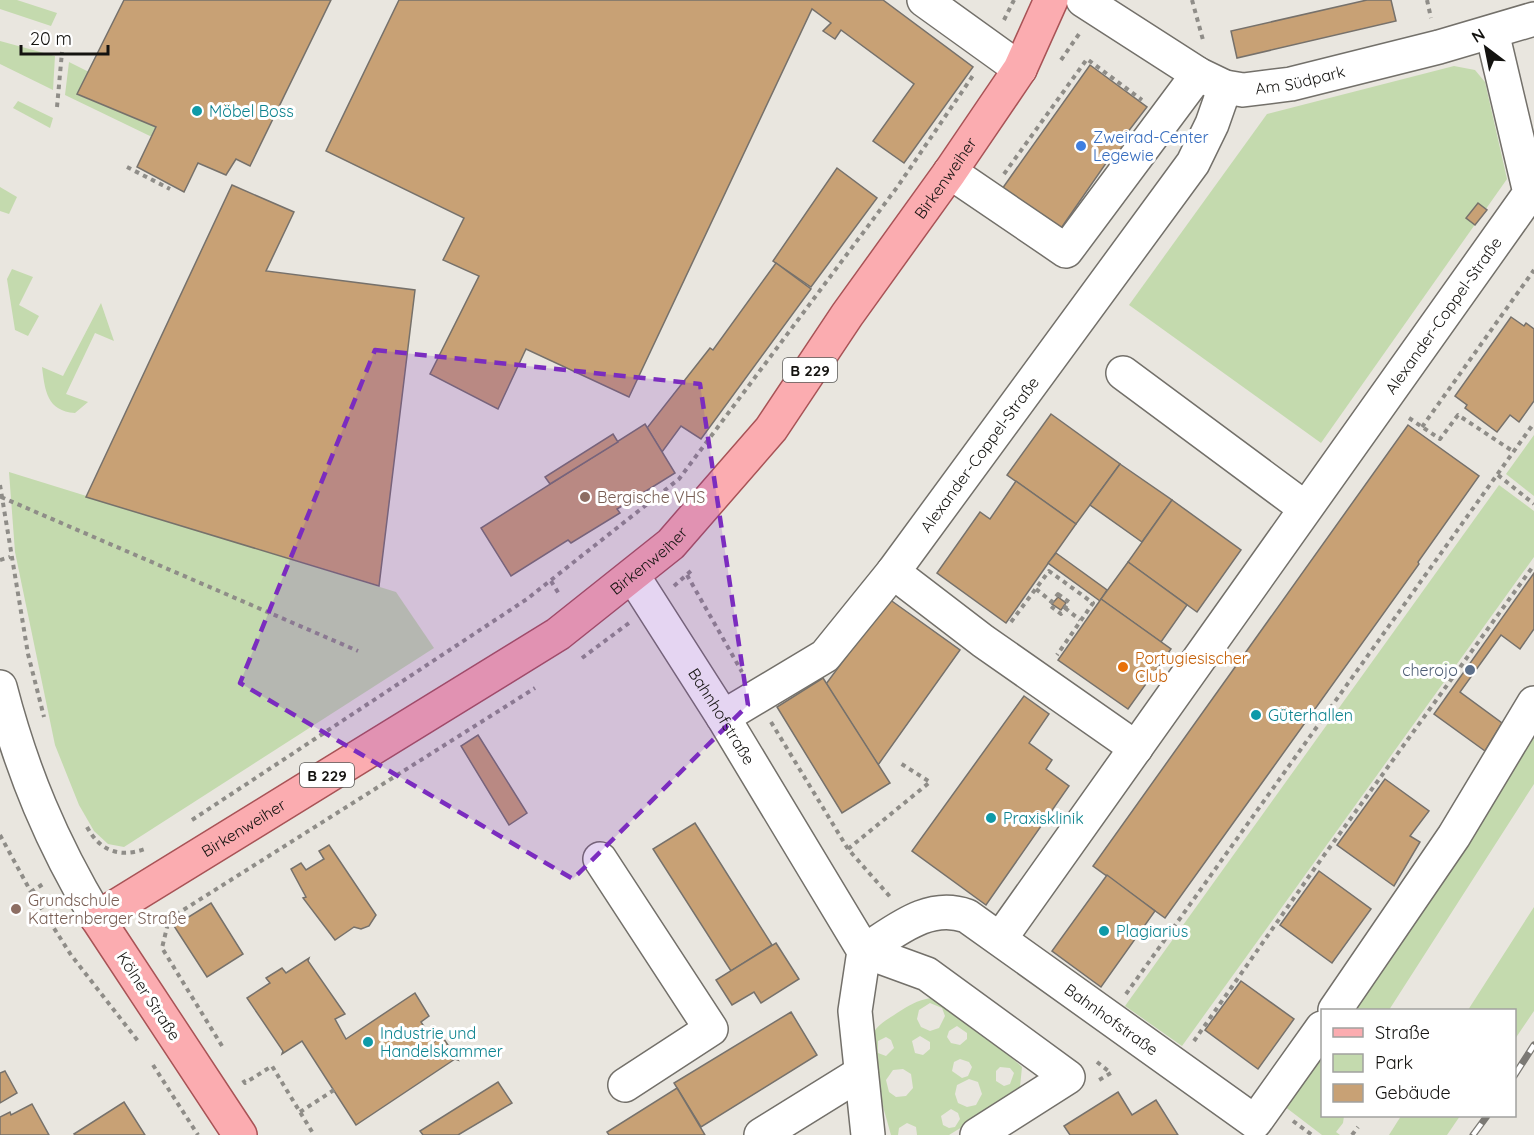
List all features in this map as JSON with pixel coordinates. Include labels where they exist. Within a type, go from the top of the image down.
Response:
[{"type":"main road","name":"Birkenweiher","points":[[97,918],[558,634],[671,544],[771,429],[847,315],[950,172],[1020,69],[1052,0]]},
{"type":"main road","name":"Kölner Straße","points":[[97,918],[240,1135]]},
{"type":"street","points":[[924,0],[1020,69]]},
{"type":"street","name":"Am Südpark","points":[[1083,0],[1211,81],[1243,90],[1291,84],[1534,19]]},
{"type":"street","name":"Alexander-Coppel-Straße","points":[[1000,939],[1530,193],[1492,32]]},
{"type":"street","points":[[950,172],[1066,251],[1164,117],[1211,81]]},
{"type":"street","name":"Alexander-Coppel-Straße","points":[[723,717],[825,656],[893,572],[1193,163],[1212,124],[1211,81]]},
{"type":"street","points":[[1123,373],[1305,508]]},
{"type":"street","points":[[893,572],[993,647],[1136,748]]},
{"type":"street","name":"Bahnhofstraße","points":[[633,576],[723,717],[864,951],[911,922],[941,911],[967,916],[1255,1122],[1321,1031]]},
{"type":"street","name":"Kölner Straße","points":[[0,687],[14,741],[44,822],[67,868],[97,918]]},
{"type":"street","points":[[1336,1009],[1454,836],[1534,703]]},
{"type":"street","points":[[600,859],[711,1029],[625,1085]]},
{"type":"street","points":[[868,1135],[855,1011],[864,951],[927,974],[1068,1077],[977,1135]]},
{"type":"street","points":[[761,1135],[861,1073]]},
{"type":"path","points":[[189,822],[527,599],[679,479],[898,186],[991,48],[1014,0]]},
{"type":"path","points":[[1427,0],[1430,13]]},
{"type":"path","points":[[57,107],[62,52]]},
{"type":"path","points":[[988,196],[1087,58],[1164,117]]},
{"type":"path","points":[[126,167],[170,189]]},
{"type":"path","points":[[1422,427],[1534,270]]},
{"type":"path","points":[[1413,421],[1440,439],[1458,415],[1514,452]]},
{"type":"path","points":[[1110,1018],[1534,423]]},
{"type":"path","points":[[1498,475],[1534,504]]},
{"type":"path","points":[[0,486],[10,557],[28,654],[45,722]]},
{"type":"path","points":[[1,497],[358,651]]},
{"type":"path","points":[[0,560],[10,557]]},
{"type":"path","points":[[1177,1066],[1317,865],[1534,565]]},
{"type":"path","points":[[993,647],[1049,571],[1093,603],[1040,681]]},
{"type":"path","points":[[576,662],[599,647],[687,575],[756,698],[848,849],[911,922]]},
{"type":"path","points":[[1035,589],[1052,602]]},
{"type":"path","points":[[1058,594],[1070,602],[1065,608],[1061,614],[1049,605],[1058,594]]},
{"type":"path","points":[[1065,608],[1080,620]]},
{"type":"path","points":[[227,1054],[162,948],[169,920],[546,681]]},
{"type":"path","points":[[848,849],[930,782],[900,763]]},
{"type":"path","points":[[82,820],[98,845],[108,850],[128,855],[149,848]]},
{"type":"path","points":[[0,835],[31,892],[71,955],[144,1051]]},
{"type":"path","points":[[150,1060],[198,1135]]},
{"type":"path","points":[[239,1074],[245,1083],[272,1066],[314,1135]]},
{"type":"path","points":[[300,1112],[334,1090]]},
{"type":"path","points":[[1352,1135],[1358,1127]]},
{"type":"highlighted area","points":[[375,350],[700,384],[748,705],[573,879],[240,683]]},
{"type":"green space","points":[[0,0],[17,0],[57,13],[51,26],[0,9]]},
{"type":"green space","points":[[0,41],[55,56],[53,90],[0,64]]},
{"type":"green space","points":[[69,62],[89,72],[78,95],[156,127],[152,137],[65,95]]},
{"type":"green space","points":[[1454,66],[1475,70],[1485,82],[1507,179],[1321,443],[1129,305],[1267,114]]},
{"type":"green space","points":[[18,101],[53,118],[50,128],[13,108]]},
{"type":"green space","points":[[0,187],[17,197],[9,214],[0,211]]},
{"type":"green space","points":[[12,269],[33,277],[19,305],[39,316],[28,336],[15,330],[7,279]]},
{"type":"green space","points":[[101,303],[114,341],[95,333],[66,394],[88,402],[75,413],[66,411],[58,408],[49,398],[42,367],[63,376]]},
{"type":"green space","points":[[1534,435],[1534,496],[1506,474]]},
{"type":"green space","points":[[9,472],[396,592],[434,648],[124,847],[108,844],[94,831],[79,805],[55,745],[15,552]]},
{"type":"green space","points":[[1499,485],[1534,511],[1534,557],[1182,1046],[1125,1006]]},
{"type":"green space","points":[[1534,734],[1534,784],[1390,1009],[1355,1009],[1432,898]]},
{"type":"green space","points":[[1534,907],[1534,1011],[1516,1038],[1516,1009],[1469,1009]]},
{"type":"green space","points":[[931,998],[943,1003],[1022,1067],[1020,1087],[1006,1100],[949,1135],[917,1135],[916,1127],[907,1123],[899,1128],[898,1135],[891,1135],[874,1073],[872,1035],[885,1021],[917,1002]],"holes":[[[930,1003],[942,1008],[945,1016],[939,1028],[930,1031],[921,1027],[917,1019],[919,1010]],[[957,1026],[967,1033],[967,1039],[960,1045],[951,1043],[947,1037],[949,1031]],[[920,1036],[930,1042],[930,1049],[923,1055],[915,1053],[912,1041]],[[886,1037],[891,1040],[894,1048],[886,1056],[878,1053],[878,1041]],[[960,1059],[969,1062],[972,1067],[968,1076],[962,1078],[952,1071],[954,1062]],[[1000,1067],[1010,1068],[1014,1073],[1010,1084],[1004,1086],[996,1081],[996,1071]],[[903,1069],[911,1074],[913,1088],[906,1096],[896,1097],[889,1092],[886,1080],[893,1070]],[[969,1079],[978,1082],[982,1094],[976,1105],[967,1107],[958,1103],[955,1094],[957,1085]],[[951,1109],[958,1113],[960,1119],[955,1127],[949,1128],[943,1125],[941,1116]]]},
{"type":"green space","points":[[1321,1054],[1321,1117],[1344,1117],[1343,1123],[1336,1132],[1340,1135],[1322,1135],[1284,1106]]},
{"type":"green space","points":[[1400,1117],[1459,1117],[1447,1135],[1389,1135]]},
{"type":"building","name":"Möbel Boss","points":[[124,0],[331,0],[250,166],[236,159],[226,175],[198,163],[184,192],[137,167],[156,127],[77,94]]},
{"type":"building","points":[[399,0],[883,0],[973,67],[904,163],[873,141],[914,84],[841,30],[835,39],[823,31],[831,23],[812,9],[629,397],[526,349],[498,409],[430,374],[479,276],[443,260],[464,218],[326,151]]},
{"type":"building","points":[[1367,0],[1391,0],[1396,21],[1237,58],[1231,31]]},
{"type":"building","name":"Zweirad-Center Legewie","points":[[1090,65],[1147,107],[1127,133],[1134,138],[1120,158],[1113,153],[1055,237],[997,196]]},
{"type":"building","points":[[837,168],[877,198],[811,287],[773,261]]},
{"type":"building","points":[[232,185],[294,212],[266,271],[415,290],[379,586],[86,497]]},
{"type":"building","points":[[1478,203],[1487,210],[1475,225],[1466,218]]},
{"type":"building","points":[[776,263],[811,289],[701,439],[681,426],[662,452],[647,428],[710,348],[713,350]]},
{"type":"building","points":[[1511,317],[1524,326],[1526,323],[1534,329],[1534,401],[1519,422],[1510,415],[1497,432],[1465,408],[1467,405],[1455,396]]},
{"type":"building","points":[[1051,414],[1120,464],[1076,524],[1007,475]]},
{"type":"building","points":[[645,424],[675,473],[617,509],[620,513],[571,543],[568,540],[511,576],[481,528]]},
{"type":"building","name":"Güterhallen","points":[[1408,425],[1479,476],[1418,562],[1419,564],[1165,918],[1093,866]]},
{"type":"building","points":[[613,434],[618,442],[550,484],[545,477]]},
{"type":"building","points":[[1120,464],[1172,500],[1142,542],[1090,505]]},
{"type":"building","points":[[1016,481],[1076,524],[1006,623],[937,573],[980,512],[990,519]]},
{"type":"building","points":[[1172,500],[1241,550],[1197,612],[1128,562]]},
{"type":"building","points":[[1056,553],[1107,590],[1100,601],[1048,563]]},
{"type":"building","points":[[1128,562],[1187,605],[1161,642],[1101,599]]},
{"type":"building","name":"cherojo","points":[[1534,573],[1534,629],[1520,649],[1501,635],[1460,692],[1502,723],[1485,751],[1434,714]]},
{"type":"building","points":[[1058,597],[1066,603],[1061,610],[1052,604]]},
{"type":"building","points":[[889,599],[960,650],[878,765],[826,684]]},
{"type":"building","points":[[1101,599],[1171,649],[1128,709],[1058,660]]},
{"type":"building","points":[[823,678],[890,783],[842,813],[777,707]]},
{"type":"building","name":"Praxisklinik","points":[[1024,696],[1049,714],[1029,743],[1052,760],[1046,769],[1069,786],[986,905],[912,851]]},
{"type":"building","points":[[478,735],[527,813],[509,825],[461,746]]},
{"type":"building","points":[[1385,779],[1429,811],[1410,836],[1420,842],[1394,886],[1337,845]]},
{"type":"building","points":[[695,823],[772,945],[731,971],[653,849]]},
{"type":"building","points":[[329,845],[376,915],[369,926],[361,929],[354,927],[335,940],[303,898],[306,897],[291,869],[301,863],[306,870],[324,859],[319,851]]},
{"type":"building","points":[[1319,871],[1371,909],[1332,963],[1280,925]]},
{"type":"building","name":"Plagiarius","points":[[1107,875],[1155,911],[1101,987],[1052,951]]},
{"type":"building","points":[[211,903],[243,954],[207,977],[174,926]]},
{"type":"building","points":[[776,943],[799,979],[761,1003],[754,992],[732,1005],[716,980]]},
{"type":"building","name":"Industrie und Handelskammer","points":[[309,958],[308,961],[345,1014],[335,1019],[346,1039],[415,993],[429,1016],[421,1022],[434,1042],[442,1036],[458,1060],[455,1059],[356,1125],[302,1041],[282,1054],[283,1051],[247,998],[270,983],[266,978],[282,968],[286,973]]},
{"type":"building","points":[[1241,981],[1294,1019],[1258,1069],[1205,1030]]},
{"type":"building","points":[[791,1012],[817,1055],[701,1127],[674,1083]]},
{"type":"building","points":[[5,1071],[17,1093],[0,1103],[0,1073]]},
{"type":"building","points":[[498,1082],[512,1103],[458,1135],[423,1135],[420,1131]]},
{"type":"building","points":[[677,1088],[705,1135],[609,1135],[607,1132]]},
{"type":"building","points":[[1118,1092],[1132,1115],[1156,1100],[1178,1135],[1070,1135],[1064,1126]]},
{"type":"building","points":[[124,1102],[145,1135],[74,1134]]},
{"type":"building","points":[[32,1104],[49,1135],[0,1135],[0,1117],[10,1112],[11,1115]]},
{"type":"railway","points":[[1516,1073],[1534,1045]]},
{"type":"railway","points":[[1473,1135],[1486,1117]]},
{"type":"place","name":"Möbel Boss","points":[[197,111]]},
{"type":"place","name":"Zweirad-Center Legewie","points":[[1081,146]]},
{"type":"place","name":"Bergische VHS","points":[[585,497]]},
{"type":"place","name":"Portugiesischer Club","points":[[1123,667]]},
{"type":"place","name":"cherojo","points":[[1470,670]]},
{"type":"place","name":"Güterhallen","points":[[1256,715]]},
{"type":"place","name":"Praxisklinik","points":[[991,818]]},
{"type":"place","name":"Grundschule Katternberger Straße","points":[[16,909]]},
{"type":"place","name":"Plagiarius","points":[[1104,931]]},
{"type":"place","name":"Industrie und Handelskammer","points":[[368,1042]]}]
